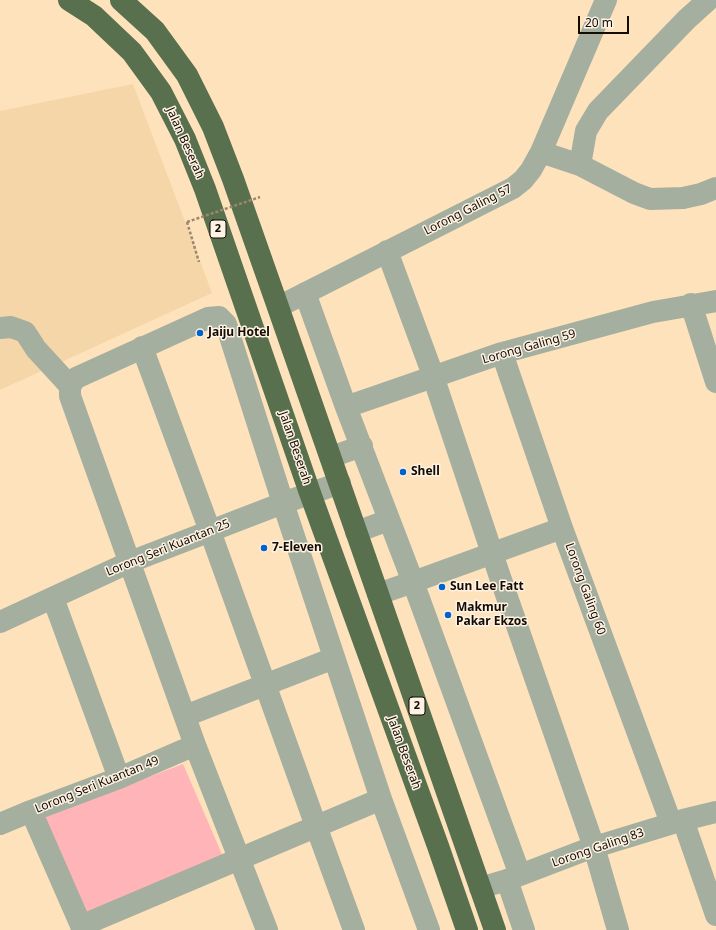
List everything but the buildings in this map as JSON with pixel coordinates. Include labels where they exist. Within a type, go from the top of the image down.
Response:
[{"type":"highway","name":"Jalan Beserah","points":[[69,0],[94,16],[132,52],[161,92],[185,139],[205,189],[310,493],[467,930]]},
{"type":"highway","name":"2","points":[[121,0],[155,31],[187,76],[213,127],[331,457],[495,930]]},
{"type":"street","name":"Lorong Galing 57","points":[[278,307],[513,188],[523,180],[531,170],[541,152],[606,0]]},
{"type":"street","points":[[580,165],[586,131],[598,111],[606,101],[632,77],[708,0]]},
{"type":"street","points":[[541,152],[580,165],[634,193],[650,199],[683,198],[701,194],[716,188]]},
{"type":"street","points":[[387,251],[433,377],[594,848],[618,930]]},
{"type":"street","points":[[305,293],[346,407],[413,582],[513,878],[524,930]]},
{"type":"street","name":"Lorong Galing 59","points":[[346,407],[502,353],[653,312],[691,304],[716,301]]},
{"type":"street","points":[[691,304],[716,382]]},
{"type":"street","points":[[267,930],[184,716],[70,396],[70,386],[76,378],[208,318],[219,317],[226,324],[334,658],[381,798],[429,930]]},
{"type":"street","points":[[0,328],[11,327],[25,332],[36,349],[70,386]]},
{"type":"street","points":[[142,348],[210,531],[354,930]]},
{"type":"street","name":"Lorong Galing 60","points":[[502,353],[562,528],[677,822],[716,915]]},
{"type":"street","points":[[331,457],[362,446]]},
{"type":"street","name":"Lorong Seri Kuantan 25","points":[[0,622],[130,562],[283,503],[340,483]]},
{"type":"street","points":[[356,532],[389,520]]},
{"type":"street","points":[[378,594],[562,528]]},
{"type":"street","points":[[53,598],[119,778]]},
{"type":"street","points":[[184,716],[265,686],[334,658]]},
{"type":"street","name":"Lorong Seri Kuantan 49","points":[[0,824],[119,778],[195,745]]},
{"type":"street","points":[[31,811],[82,928],[381,798]]},
{"type":"street","name":"Lorong Galing 83","points":[[480,888],[513,878],[594,848],[677,822],[716,812]]},
{"type":"path","points":[[199,262],[187,222],[260,197]]},
{"type":"shaded area","points":[[133,84],[212,293],[0,390],[0,111]]},
{"type":"shaded area","points":[[183,764],[224,859],[85,915],[40,818]]},
{"type":"place","name":"Jaiju Hotel","points":[[200,333]]},
{"type":"place","name":"Shell","points":[[403,472]]},
{"type":"place","name":"7-Eleven","points":[[264,548]]},
{"type":"place","name":"Sun Lee Fatt","points":[[442,587]]},
{"type":"place","name":"Makmur Pakar Ekzos","points":[[448,615]]}]
